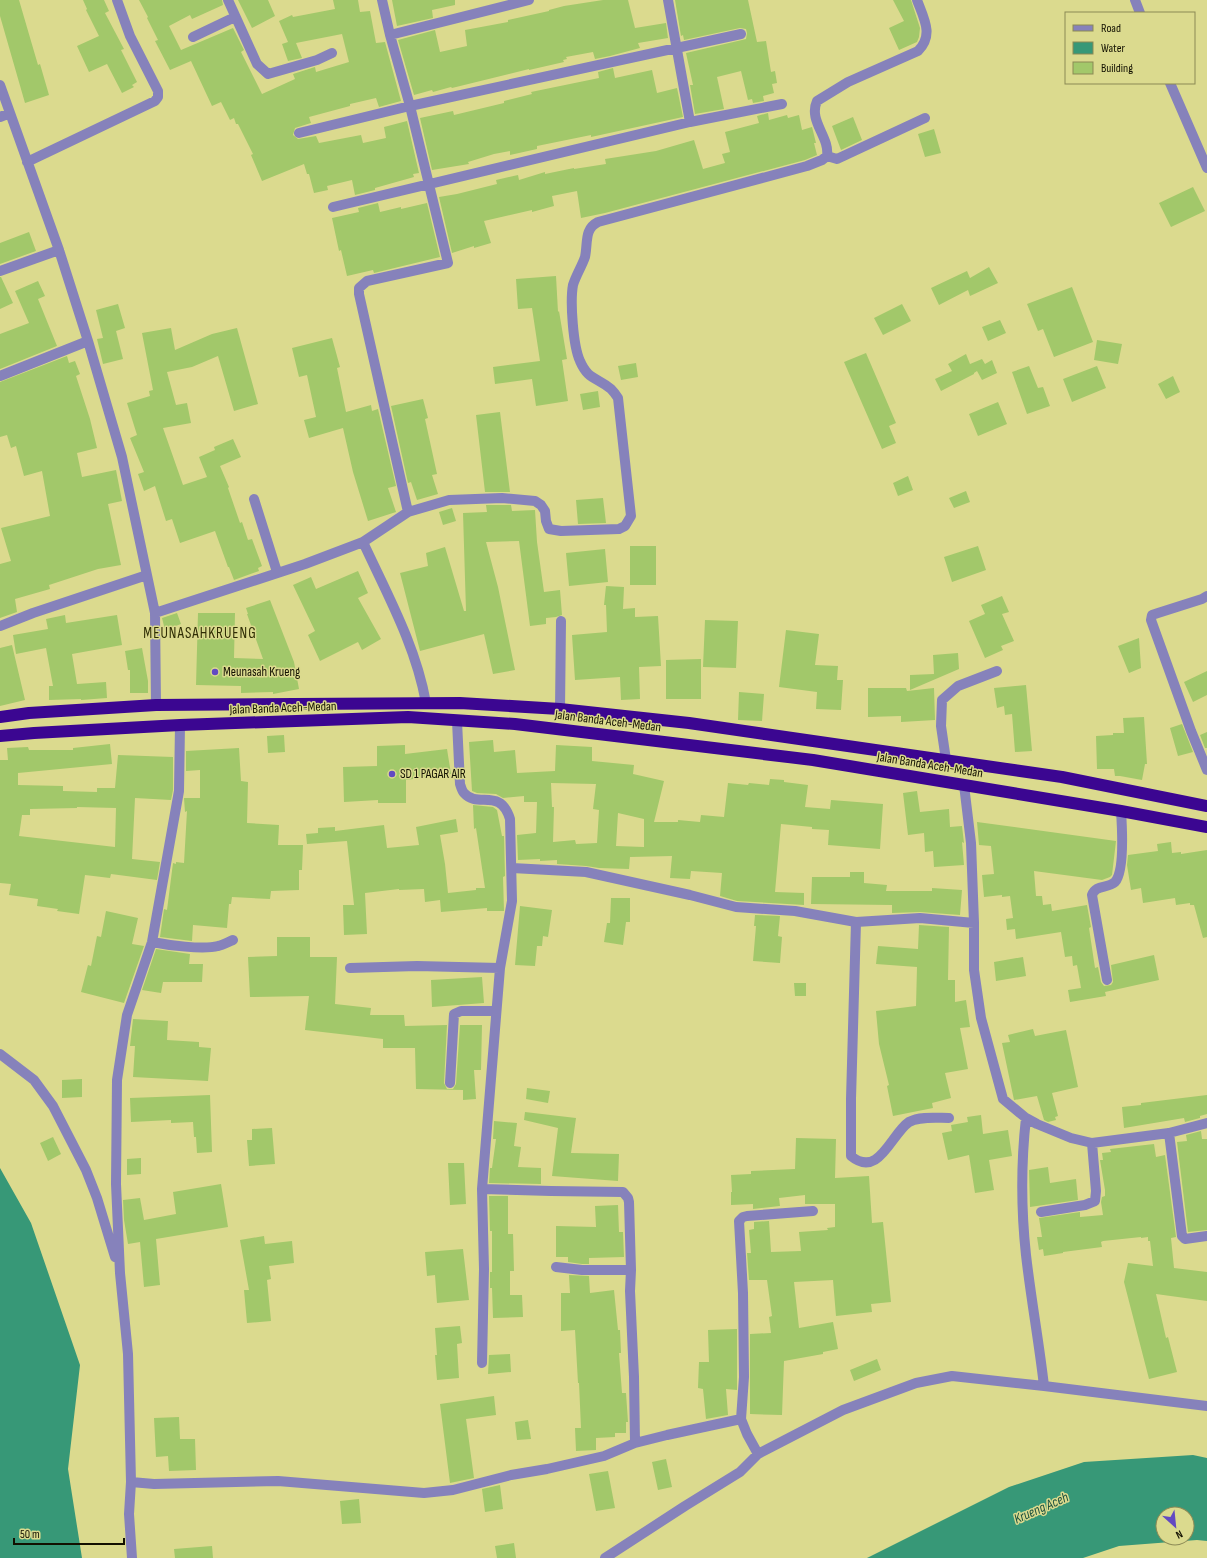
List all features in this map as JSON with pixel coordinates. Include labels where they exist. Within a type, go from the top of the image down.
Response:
[{"type":"highway","name":"Jalan Banda Aceh-Medan","points":[[0,717],[29,712],[156,705],[460,703],[560,709],[689,723],[1062,777],[1207,806]]},
{"type":"highway","name":"Jalan Banda Aceh-Medan","points":[[0,736],[180,726],[408,717],[522,725],[813,760],[1121,811],[1207,827]]},
{"type":"street","points":[[27,162],[155,101],[158,97],[158,91],[130,36],[117,0]]},
{"type":"street","points":[[228,0],[257,64],[268,74],[317,60],[332,53]]},
{"type":"street","points":[[382,0],[390,35],[410,106],[448,263],[367,281],[360,288],[359,294],[408,512]]},
{"type":"street","points":[[390,35],[529,0]]},
{"type":"street","points":[[668,0],[690,122]]},
{"type":"street","points":[[156,613],[305,564],[363,542],[408,512],[449,500],[502,498],[535,501],[541,505],[545,511],[549,529],[561,531],[620,529],[625,526],[631,516],[618,398],[611,389],[589,376],[580,362],[574,336],[572,317],[573,286],[584,258],[588,231],[592,225],[598,222],[807,166],[822,160],[827,156],[828,150],[814,113],[817,101],[848,82],[918,51],[924,45],[927,36],[926,25],[917,0]]},
{"type":"street","points":[[1135,0],[1140,12]]},
{"type":"street","points":[[193,37],[235,17]]},
{"type":"street","points":[[299,133],[410,106],[741,34]]},
{"type":"street","points":[[0,84],[88,341],[122,458],[156,613],[156,705]]},
{"type":"street","points":[[1170,84],[1207,168]]},
{"type":"street","points":[[333,207],[690,122],[782,104]]},
{"type":"street","points":[[0,117],[10,113]]},
{"type":"street","points":[[827,156],[837,158],[925,118]]},
{"type":"street","points":[[0,271],[58,250]]},
{"type":"street","points":[[0,376],[88,341]]},
{"type":"street","points":[[254,499],[277,572]]},
{"type":"street","points":[[363,542],[411,647],[422,680],[426,703]]},
{"type":"street","points":[[0,626],[33,613],[147,576]]},
{"type":"street","points":[[1207,596],[1202,599],[1152,615],[1151,620],[1191,731],[1207,770]]},
{"type":"street","points":[[560,709],[561,621]]},
{"type":"street","points":[[946,760],[941,726],[942,700],[958,686],[997,671]]},
{"type":"street","points":[[457,721],[460,784],[464,793],[472,798],[499,802],[506,808],[510,819],[512,868],[512,901],[500,968],[482,1189],[484,1269],[482,1363]]},
{"type":"street","points":[[132,1558],[129,1514],[131,1482],[128,1354],[120,1273],[116,1184],[117,1080],[127,1015],[152,942],[179,791],[180,726]]},
{"type":"street","points":[[964,785],[971,843],[974,970],[981,1018],[1003,1099],[1026,1118],[1037,1124],[1071,1138],[1092,1143],[1169,1133],[1207,1123]]},
{"type":"street","points":[[1107,980],[1092,895],[1098,888],[1113,883],[1119,875],[1123,846],[1121,811]]},
{"type":"street","points":[[512,868],[586,872],[690,895],[736,907],[795,911],[856,922],[920,918],[974,923]]},
{"type":"street","points":[[856,922],[851,1099],[851,1156],[857,1161],[866,1162],[877,1160],[903,1127],[910,1121],[920,1118],[949,1118]]},
{"type":"street","points":[[152,942],[208,948],[233,940]]},
{"type":"street","points":[[350,968],[417,966],[500,968]]},
{"type":"street","points":[[450,1082],[454,1014],[461,1011],[496,1011]]},
{"type":"street","points":[[0,1054],[34,1080],[53,1106],[86,1170],[97,1198],[120,1273]]},
{"type":"street","points":[[1026,1118],[1021,1178],[1026,1253],[1044,1386]]},
{"type":"street","points":[[1169,1133],[1182,1236],[1185,1239],[1207,1236]]},
{"type":"street","points":[[1041,1212],[1085,1205],[1095,1201],[1096,1191],[1092,1143]]},
{"type":"street","points":[[482,1189],[623,1192],[628,1198],[635,1443]]},
{"type":"street","points":[[758,1454],[741,1419],[744,1377],[743,1300],[739,1221],[743,1217],[747,1216],[813,1211]]},
{"type":"street","points":[[556,1267],[607,1271],[631,1270]]},
{"type":"street","points":[[605,1558],[684,1506],[740,1472],[758,1454],[843,1410],[916,1383],[952,1376],[1207,1406]]},
{"type":"street","points":[[131,1482],[154,1484],[278,1481],[424,1493],[453,1490],[511,1475],[547,1469],[604,1456],[635,1443],[741,1419]]},
{"type":"water","points":[[0,1168],[31,1223],[80,1365],[68,1469],[82,1558],[0,1558]]},
{"type":"water","name":"Krueng Aceh","points":[[1193,1455],[1207,1458],[1207,1541],[1195,1540],[1195,1506],[1155,1506],[1155,1543],[1119,1546],[1083,1558],[867,1558],[1009,1487],[1084,1462]]},
{"type":"building","points":[[0,0],[19,0],[38,65],[40,64],[49,95],[25,103],[0,16]]},
{"type":"building","points":[[83,0],[104,0],[109,11],[105,13],[124,49],[121,50],[137,82],[132,85],[134,87],[122,93],[107,64],[89,72],[77,46],[99,36],[86,10],[87,9]]},
{"type":"building","points":[[139,0],[222,0],[223,5],[192,19],[190,15],[169,26],[181,50],[233,28],[244,50],[241,52],[262,94],[295,79],[293,74],[315,67],[316,72],[349,62],[342,34],[296,43],[302,58],[288,61],[282,44],[288,42],[279,21],[292,15],[293,17],[335,9],[333,0],[358,0],[360,12],[370,11],[376,43],[385,42],[401,101],[379,107],[376,98],[350,104],[350,106],[309,117],[311,123],[295,128],[293,135],[298,139],[316,136],[319,143],[361,135],[363,143],[386,138],[384,127],[407,121],[419,173],[413,174],[414,177],[355,195],[352,180],[327,186],[328,190],[314,193],[309,174],[307,174],[304,164],[262,181],[251,155],[253,154],[238,124],[236,124],[234,118],[230,120],[221,102],[212,106],[191,61],[170,70],[155,41],[158,40]]},
{"type":"building","points":[[238,0],[268,0],[275,16],[252,28]]},
{"type":"building","points":[[392,0],[455,0],[455,5],[432,10],[433,18],[397,26]]},
{"type":"building","points":[[603,0],[628,0],[635,28],[666,23],[668,38],[638,43],[640,48],[610,56],[595,59],[593,52],[566,57],[567,59],[563,60],[564,62],[452,88],[433,92],[432,90],[414,95],[398,40],[435,30],[440,52],[467,46],[465,30],[508,22],[508,20],[549,11],[564,6]]},
{"type":"building","points":[[675,0],[748,0],[757,42],[766,41],[771,72],[775,71],[777,83],[772,84],[774,93],[763,96],[764,101],[753,103],[752,99],[748,100],[741,71],[717,77],[724,109],[695,114],[690,85],[693,85],[686,53],[746,39],[747,33],[746,29],[740,28],[684,40],[683,35],[681,36]]},
{"type":"building","points":[[893,0],[911,0],[920,28],[917,42],[899,50],[889,28],[904,21]]},
{"type":"building","points":[[613,68],[615,78],[652,70],[657,93],[677,88],[683,117],[591,137],[591,135],[537,146],[537,149],[510,155],[510,151],[494,154],[468,162],[469,164],[432,170],[420,118],[453,111],[454,115],[504,103],[504,101],[532,94],[531,92],[599,78],[598,72]]},
{"type":"building","points":[[768,113],[769,120],[787,115],[788,118],[799,115],[802,130],[812,127],[817,155],[805,160],[581,218],[577,191],[552,196],[554,206],[532,212],[532,210],[484,221],[491,243],[474,248],[474,246],[452,253],[439,197],[497,184],[496,180],[518,175],[519,180],[545,172],[545,174],[574,168],[606,164],[605,159],[656,151],[694,140],[703,169],[725,163],[722,154],[730,152],[725,132],[759,123],[757,116]]},
{"type":"building","points":[[853,117],[862,140],[841,150],[832,126]]},
{"type":"building","points":[[934,129],[941,153],[925,157],[918,134]]},
{"type":"building","points":[[1193,187],[1205,211],[1171,227],[1159,203]]},
{"type":"building","points":[[378,203],[380,212],[427,203],[440,257],[374,273],[373,270],[347,276],[341,250],[339,251],[332,218],[359,212],[358,208]]},
{"type":"building","points":[[29,232],[36,251],[0,264],[0,243]]},
{"type":"building","points":[[989,267],[998,283],[970,296],[968,290],[939,305],[931,288],[967,271],[970,278]]},
{"type":"building","points":[[556,276],[558,312],[559,311],[567,359],[562,360],[568,401],[536,406],[532,379],[495,384],[493,367],[540,361],[532,308],[518,309],[516,279]]},
{"type":"building","points":[[0,277],[13,303],[0,309]]},
{"type":"building","points":[[38,281],[45,296],[38,299],[57,346],[0,369],[0,334],[29,323],[15,291]]},
{"type":"building","points":[[1072,287],[1093,342],[1054,357],[1043,329],[1038,331],[1027,304]]},
{"type":"building","points":[[118,304],[125,328],[116,331],[123,359],[103,364],[97,339],[103,338],[96,310]]},
{"type":"building","points":[[902,304],[911,321],[883,335],[874,318]]},
{"type":"building","points":[[1000,320],[1006,333],[988,341],[982,327]]},
{"type":"building","points":[[171,328],[175,350],[212,334],[237,328],[258,404],[234,411],[218,356],[192,367],[167,372],[176,405],[187,403],[191,423],[163,428],[183,485],[207,477],[199,457],[215,450],[214,447],[233,439],[241,457],[220,466],[229,487],[228,488],[240,523],[242,522],[248,540],[252,539],[262,566],[258,568],[259,571],[234,580],[215,531],[180,543],[172,519],[166,521],[155,486],[144,491],[138,474],[144,472],[130,438],[137,435],[127,403],[150,396],[149,391],[153,390],[142,333]]},
{"type":"building","points":[[332,338],[340,367],[337,368],[346,412],[371,405],[372,411],[378,409],[396,486],[388,488],[396,512],[368,521],[353,472],[343,428],[309,438],[304,420],[316,417],[307,375],[299,377],[292,348]]},
{"type":"building","points":[[1097,340],[1122,344],[1118,364],[1094,360]]},
{"type":"building","points":[[866,353],[896,423],[889,426],[896,443],[882,449],[844,362]]},
{"type":"building","points":[[966,354],[970,364],[982,359],[985,364],[992,360],[997,373],[982,380],[977,371],[941,391],[935,379],[952,371],[948,364]]},
{"type":"building","points":[[67,356],[69,363],[75,361],[80,374],[76,376],[90,419],[97,448],[77,453],[82,477],[116,470],[122,501],[108,504],[121,565],[98,569],[49,585],[50,589],[15,599],[17,612],[0,618],[0,564],[11,561],[1,528],[50,516],[42,471],[24,476],[16,446],[11,448],[7,435],[0,437],[0,382]]},
{"type":"building","points":[[636,363],[638,377],[621,380],[618,366]]},
{"type":"building","points":[[1029,366],[1038,388],[1043,387],[1050,406],[1027,414],[1012,372]]},
{"type":"building","points":[[1097,366],[1106,388],[1072,402],[1063,379]]},
{"type":"building","points":[[1173,376],[1180,392],[1166,399],[1158,384]]},
{"type":"building","points":[[598,391],[600,407],[583,410],[580,394]]},
{"type":"building","points":[[423,399],[428,418],[425,419],[437,474],[432,475],[438,494],[417,500],[411,482],[408,483],[391,406]]},
{"type":"building","points":[[998,402],[1007,424],[978,436],[969,414]]},
{"type":"building","points":[[500,412],[510,492],[485,492],[476,415]]},
{"type":"building","points":[[908,476],[913,490],[898,496],[893,483]]},
{"type":"building","points":[[966,491],[970,502],[954,508],[949,498]]},
{"type":"building","points":[[603,498],[606,523],[578,524],[576,500]]},
{"type":"building","points":[[486,505],[511,505],[512,511],[535,510],[537,542],[544,592],[560,590],[562,615],[546,618],[546,624],[530,626],[519,541],[486,542],[498,587],[515,670],[493,674],[484,634],[420,651],[400,573],[428,566],[426,553],[445,547],[464,611],[466,611],[463,513],[487,512]]},
{"type":"building","points":[[452,508],[456,521],[443,525],[439,512]]},
{"type":"building","points":[[630,546],[656,546],[656,585],[630,585]]},
{"type":"building","points":[[978,546],[986,570],[952,582],[944,557]]},
{"type":"building","points":[[605,549],[608,582],[569,586],[566,553]]},
{"type":"building","points":[[358,571],[368,593],[358,598],[381,639],[362,650],[358,642],[320,661],[308,635],[315,631],[293,585],[311,577],[316,589]]},
{"type":"building","points":[[606,586],[624,587],[623,609],[635,608],[635,617],[658,616],[661,666],[639,667],[640,699],[621,700],[620,677],[575,680],[572,635],[607,632],[606,605],[604,605]]},
{"type":"building","points":[[1002,596],[1009,612],[1002,614],[1014,641],[1001,646],[1003,650],[985,658],[969,621],[985,614],[981,605]]},
{"type":"building","points":[[270,600],[294,662],[299,689],[273,694],[273,692],[241,693],[241,686],[196,685],[198,613],[235,613],[234,658],[263,659],[246,608]]},
{"type":"building","points":[[177,613],[181,624],[165,630],[162,618]]},
{"type":"building","points":[[65,615],[66,623],[117,615],[122,645],[72,654],[77,684],[106,682],[107,698],[49,700],[49,686],[53,686],[46,648],[16,654],[13,635],[48,629],[46,619]]},
{"type":"building","points":[[705,620],[738,621],[736,668],[703,667]]},
{"type":"building","points":[[786,630],[819,634],[815,665],[838,666],[837,680],[843,680],[841,710],[816,709],[817,692],[779,687]]},
{"type":"building","points":[[1139,638],[1141,668],[1129,673],[1118,646]]},
{"type":"building","points":[[12,645],[25,700],[0,706],[0,648]]},
{"type":"building","points":[[142,648],[148,681],[148,693],[130,693],[130,670],[128,670],[125,651]]},
{"type":"building","points":[[958,653],[959,669],[910,690],[910,675],[934,674],[933,655]]},
{"type":"building","points":[[701,659],[701,699],[666,699],[666,660]]},
{"type":"building","points":[[1207,671],[1207,695],[1193,702],[1184,682]]},
{"type":"building","points":[[1026,685],[1032,751],[1015,752],[1012,714],[1005,715],[1004,706],[997,708],[994,688]]},
{"type":"building","points":[[868,688],[906,688],[907,691],[934,688],[935,720],[901,722],[901,716],[868,717]]},
{"type":"building","points":[[739,692],[764,694],[762,721],[738,720]]},
{"type":"building","points":[[1144,717],[1147,764],[1145,764],[1142,780],[1115,776],[1114,769],[1097,769],[1096,736],[1124,733],[1123,718]]},
{"type":"building","points":[[1182,724],[1193,752],[1178,756],[1170,728]]},
{"type":"building","points":[[1207,732],[1207,748],[1205,748],[1200,735]]},
{"type":"building","points":[[284,735],[285,752],[268,753],[267,736]]},
{"type":"building","points":[[493,740],[494,752],[515,750],[517,773],[555,771],[556,745],[592,747],[592,761],[634,765],[633,774],[664,781],[654,822],[678,822],[678,820],[700,822],[701,815],[724,817],[728,783],[769,785],[770,779],[808,785],[805,807],[830,809],[831,800],[883,804],[880,849],[828,845],[829,830],[781,824],[775,892],[804,893],[804,905],[737,901],[720,896],[722,873],[691,871],[690,879],[670,878],[672,856],[630,857],[629,869],[557,864],[557,860],[518,860],[517,835],[536,833],[537,802],[524,802],[524,796],[503,798],[496,794],[477,793],[472,791],[469,742]],"holes":[[[551,783],[596,784],[593,809],[599,810],[597,843],[576,844],[575,840],[553,842],[554,807],[552,807]],[[618,813],[644,819],[644,847],[616,846]]]},
{"type":"building","points":[[110,744],[112,764],[18,773],[18,785],[63,786],[63,791],[97,792],[97,788],[115,788],[118,755],[173,757],[173,790],[171,800],[135,798],[132,859],[160,862],[157,880],[111,874],[110,878],[85,875],[79,914],[37,906],[38,899],[9,895],[11,884],[0,883],[0,760],[8,760],[7,748],[28,747],[29,750],[73,750],[73,748]],"holes":[[[77,807],[116,808],[115,847],[19,836],[22,815],[30,815],[30,809]]]},
{"type":"building","points":[[405,745],[405,754],[447,749],[451,774],[406,780],[406,803],[378,803],[378,800],[344,802],[343,767],[377,766],[377,746]]},
{"type":"building","points":[[239,748],[241,781],[248,782],[247,823],[279,825],[278,845],[303,845],[302,870],[299,870],[299,890],[271,891],[270,899],[232,897],[231,904],[229,904],[227,928],[193,925],[192,941],[160,937],[164,909],[167,910],[173,863],[184,863],[187,811],[185,812],[184,798],[200,798],[200,770],[186,771],[186,751]]},
{"type":"building","points":[[917,791],[920,812],[949,809],[950,827],[962,826],[964,865],[934,867],[933,851],[925,852],[924,833],[908,835],[903,793]]},
{"type":"building","points":[[473,805],[493,807],[497,810],[502,836],[504,836],[504,911],[487,911],[487,908],[441,912],[440,900],[425,902],[424,889],[399,889],[365,893],[367,934],[344,935],[343,905],[354,905],[347,841],[307,844],[306,834],[318,833],[318,828],[335,827],[335,831],[384,825],[387,848],[419,845],[416,827],[456,819],[458,832],[440,835],[448,893],[476,890],[476,888],[485,888],[476,828],[474,829]]},
{"type":"building","points":[[977,822],[1116,841],[1112,875],[1110,877],[1102,880],[1034,871],[1036,896],[1042,896],[1043,905],[1051,904],[1052,911],[1087,905],[1095,968],[1098,967],[1101,982],[1104,986],[1111,985],[1113,982],[1111,965],[1154,955],[1159,980],[1105,992],[1106,996],[1070,1002],[1068,990],[1081,988],[1077,965],[1073,966],[1072,956],[1065,957],[1061,932],[1016,939],[1015,929],[1007,930],[1006,919],[1013,918],[1010,896],[1002,897],[1002,895],[984,897],[982,875],[994,874],[991,846],[979,845]]},
{"type":"building","points":[[1171,842],[1172,853],[1181,852],[1181,854],[1207,850],[1207,937],[1203,938],[1194,905],[1190,905],[1190,903],[1176,905],[1175,898],[1143,903],[1141,888],[1131,890],[1127,865],[1128,855],[1158,851],[1157,844]]},
{"type":"building","points":[[850,872],[864,872],[864,883],[887,885],[886,891],[932,891],[932,888],[962,890],[960,915],[920,912],[892,913],[892,905],[811,904],[812,877],[850,877]]},
{"type":"building","points":[[611,898],[630,898],[630,922],[626,922],[623,945],[604,942],[607,923],[610,923]]},
{"type":"building","points":[[520,906],[552,910],[548,937],[543,936],[542,946],[537,946],[535,966],[515,965]]},
{"type":"building","points":[[106,911],[138,918],[132,944],[144,946],[124,1003],[81,992],[88,965],[91,966],[97,936],[101,937]]},
{"type":"building","points":[[755,915],[780,916],[778,936],[782,937],[780,963],[753,961],[756,926],[754,926]]},
{"type":"building","points":[[919,925],[949,927],[948,980],[955,980],[955,1002],[966,1000],[970,1027],[960,1028],[968,1069],[945,1073],[951,1098],[932,1103],[933,1108],[893,1116],[887,1086],[889,1085],[879,1044],[876,1011],[916,1006],[917,967],[876,964],[878,946],[918,949]]},
{"type":"building","points":[[277,937],[310,937],[310,957],[337,957],[335,1004],[371,1008],[370,1015],[404,1015],[405,1026],[447,1025],[444,1083],[447,1089],[453,1089],[456,1084],[460,1025],[482,1025],[481,1070],[474,1070],[476,1099],[463,1100],[463,1090],[416,1089],[415,1048],[383,1048],[383,1039],[305,1030],[309,996],[250,997],[248,957],[277,956]]},
{"type":"building","points":[[156,949],[190,954],[189,964],[203,964],[202,982],[163,982],[161,993],[142,990]]},
{"type":"building","points":[[1023,957],[1026,976],[996,981],[994,962]]},
{"type":"building","points":[[482,977],[484,1003],[432,1007],[431,980]]},
{"type":"building","points":[[794,983],[806,983],[806,996],[795,996]]},
{"type":"building","points":[[133,1019],[168,1021],[167,1040],[199,1042],[199,1047],[211,1048],[208,1081],[133,1077],[135,1046],[130,1046]]},
{"type":"building","points":[[1033,1029],[1035,1036],[1066,1030],[1078,1087],[1052,1093],[1058,1116],[1055,1117],[1056,1120],[1048,1122],[1044,1120],[1037,1096],[1014,1100],[1002,1043],[1010,1042],[1008,1035]]},
{"type":"building","points":[[82,1079],[82,1097],[62,1098],[62,1080]]},
{"type":"building","points":[[527,1088],[550,1091],[548,1103],[526,1099]]},
{"type":"building","points":[[210,1095],[212,1152],[197,1153],[193,1122],[171,1123],[171,1120],[131,1122],[130,1098]]},
{"type":"building","points":[[1207,1095],[1207,1114],[1200,1116],[1200,1118],[1185,1122],[1184,1118],[1124,1128],[1122,1107],[1141,1105],[1141,1103]]},
{"type":"building","points":[[525,1112],[576,1118],[571,1153],[619,1154],[618,1181],[552,1176],[558,1128],[524,1120]]},
{"type":"building","points":[[981,1115],[983,1134],[1008,1130],[1012,1156],[989,1160],[994,1190],[975,1193],[969,1155],[948,1160],[942,1133],[952,1131],[951,1125],[968,1122],[967,1117]]},
{"type":"building","points":[[494,1121],[517,1123],[514,1146],[521,1147],[518,1167],[541,1168],[541,1184],[489,1183],[490,1168],[492,1168],[496,1139],[493,1139]]},
{"type":"building","points":[[272,1128],[275,1164],[249,1166],[247,1140],[252,1140],[252,1129]]},
{"type":"building","points":[[1201,1131],[1202,1139],[1207,1139],[1207,1230],[1188,1232],[1177,1142],[1187,1141],[1186,1135]]},
{"type":"building","points":[[53,1137],[61,1154],[48,1161],[40,1143]]},
{"type":"building","points":[[796,1138],[836,1139],[835,1178],[869,1176],[872,1223],[883,1222],[891,1302],[871,1304],[872,1312],[836,1316],[833,1280],[794,1282],[799,1328],[833,1322],[838,1349],[823,1352],[823,1354],[784,1361],[782,1415],[750,1414],[750,1334],[771,1333],[769,1317],[772,1316],[767,1280],[749,1280],[747,1253],[751,1253],[749,1230],[754,1229],[754,1222],[769,1221],[771,1252],[801,1251],[799,1232],[828,1230],[827,1228],[835,1227],[835,1204],[805,1204],[805,1195],[779,1198],[780,1206],[753,1209],[753,1204],[731,1205],[731,1175],[751,1174],[751,1171],[795,1169]]},
{"type":"building","points":[[1154,1144],[1156,1157],[1165,1155],[1176,1237],[1171,1238],[1174,1268],[1207,1272],[1207,1301],[1156,1294],[1166,1338],[1168,1337],[1177,1372],[1149,1379],[1124,1282],[1128,1263],[1153,1266],[1150,1241],[1148,1241],[1148,1237],[1103,1241],[1101,1242],[1102,1247],[1044,1256],[1043,1249],[1039,1250],[1037,1237],[1042,1237],[1039,1218],[1080,1212],[1080,1217],[1103,1215],[1101,1202],[1102,1197],[1105,1196],[1105,1190],[1100,1160],[1103,1160],[1102,1153],[1111,1152],[1110,1149]]},
{"type":"building","points":[[141,1158],[141,1174],[127,1175],[127,1159]]},
{"type":"building","points":[[448,1163],[464,1163],[466,1204],[450,1205]]},
{"type":"building","points":[[1048,1167],[1050,1183],[1076,1179],[1078,1200],[1030,1207],[1029,1170]]},
{"type":"building","points":[[221,1184],[228,1227],[156,1239],[160,1285],[144,1287],[140,1242],[128,1244],[124,1220],[123,1200],[140,1198],[144,1220],[176,1214],[173,1192]]},
{"type":"building","points":[[489,1196],[508,1196],[508,1234],[513,1234],[514,1271],[510,1271],[510,1295],[522,1295],[523,1317],[493,1318],[492,1288],[490,1288],[490,1272],[492,1272],[492,1231],[490,1231]]},
{"type":"building","points":[[618,1205],[619,1232],[623,1232],[624,1257],[589,1258],[589,1264],[582,1264],[568,1262],[568,1257],[556,1257],[556,1226],[596,1227],[595,1206]]},
{"type":"building","points":[[264,1236],[265,1244],[292,1241],[294,1263],[269,1266],[271,1279],[267,1280],[271,1321],[247,1323],[244,1290],[249,1290],[240,1240]]},
{"type":"building","points":[[463,1249],[469,1300],[437,1303],[435,1275],[427,1276],[425,1252]]},
{"type":"building","points":[[569,1275],[589,1276],[590,1293],[614,1290],[618,1330],[620,1330],[621,1353],[619,1353],[622,1393],[626,1393],[628,1422],[626,1422],[626,1433],[615,1433],[615,1437],[596,1438],[596,1450],[576,1451],[575,1428],[581,1428],[575,1330],[561,1331],[561,1293],[570,1293]]},
{"type":"building","points":[[460,1326],[462,1343],[457,1344],[459,1378],[437,1380],[435,1328]]},
{"type":"building","points":[[737,1329],[737,1390],[726,1389],[728,1415],[706,1419],[703,1389],[698,1388],[699,1362],[709,1362],[708,1330]]},
{"type":"building","points":[[510,1354],[511,1372],[488,1374],[489,1355]]},
{"type":"building","points":[[877,1359],[881,1370],[854,1381],[850,1370]]},
{"type":"building","points":[[494,1396],[496,1415],[466,1419],[474,1478],[450,1483],[440,1404]]},
{"type":"building","points":[[179,1417],[180,1439],[195,1439],[196,1470],[169,1471],[168,1456],[156,1457],[154,1418]]},
{"type":"building","points":[[528,1420],[531,1439],[517,1440],[515,1422]]},
{"type":"building","points":[[666,1459],[672,1487],[658,1490],[652,1462]]},
{"type":"building","points":[[608,1471],[615,1508],[596,1511],[589,1474]]},
{"type":"building","points":[[500,1485],[503,1509],[485,1512],[482,1489]]},
{"type":"building","points":[[359,1499],[361,1523],[342,1524],[340,1501]]},
{"type":"building","points":[[514,1543],[516,1558],[497,1558],[495,1546]]},
{"type":"building","points":[[212,1546],[213,1558],[175,1558],[174,1549]]},
{"type":"place","name":"Meunasah Krueng","points":[[215,672]]},
{"type":"place","name":"SD 1 PAGAR AIR","points":[[392,774]]},
{"type":"district","name":"MEUNASAHKRUENG","points":[[200,633]]}]
